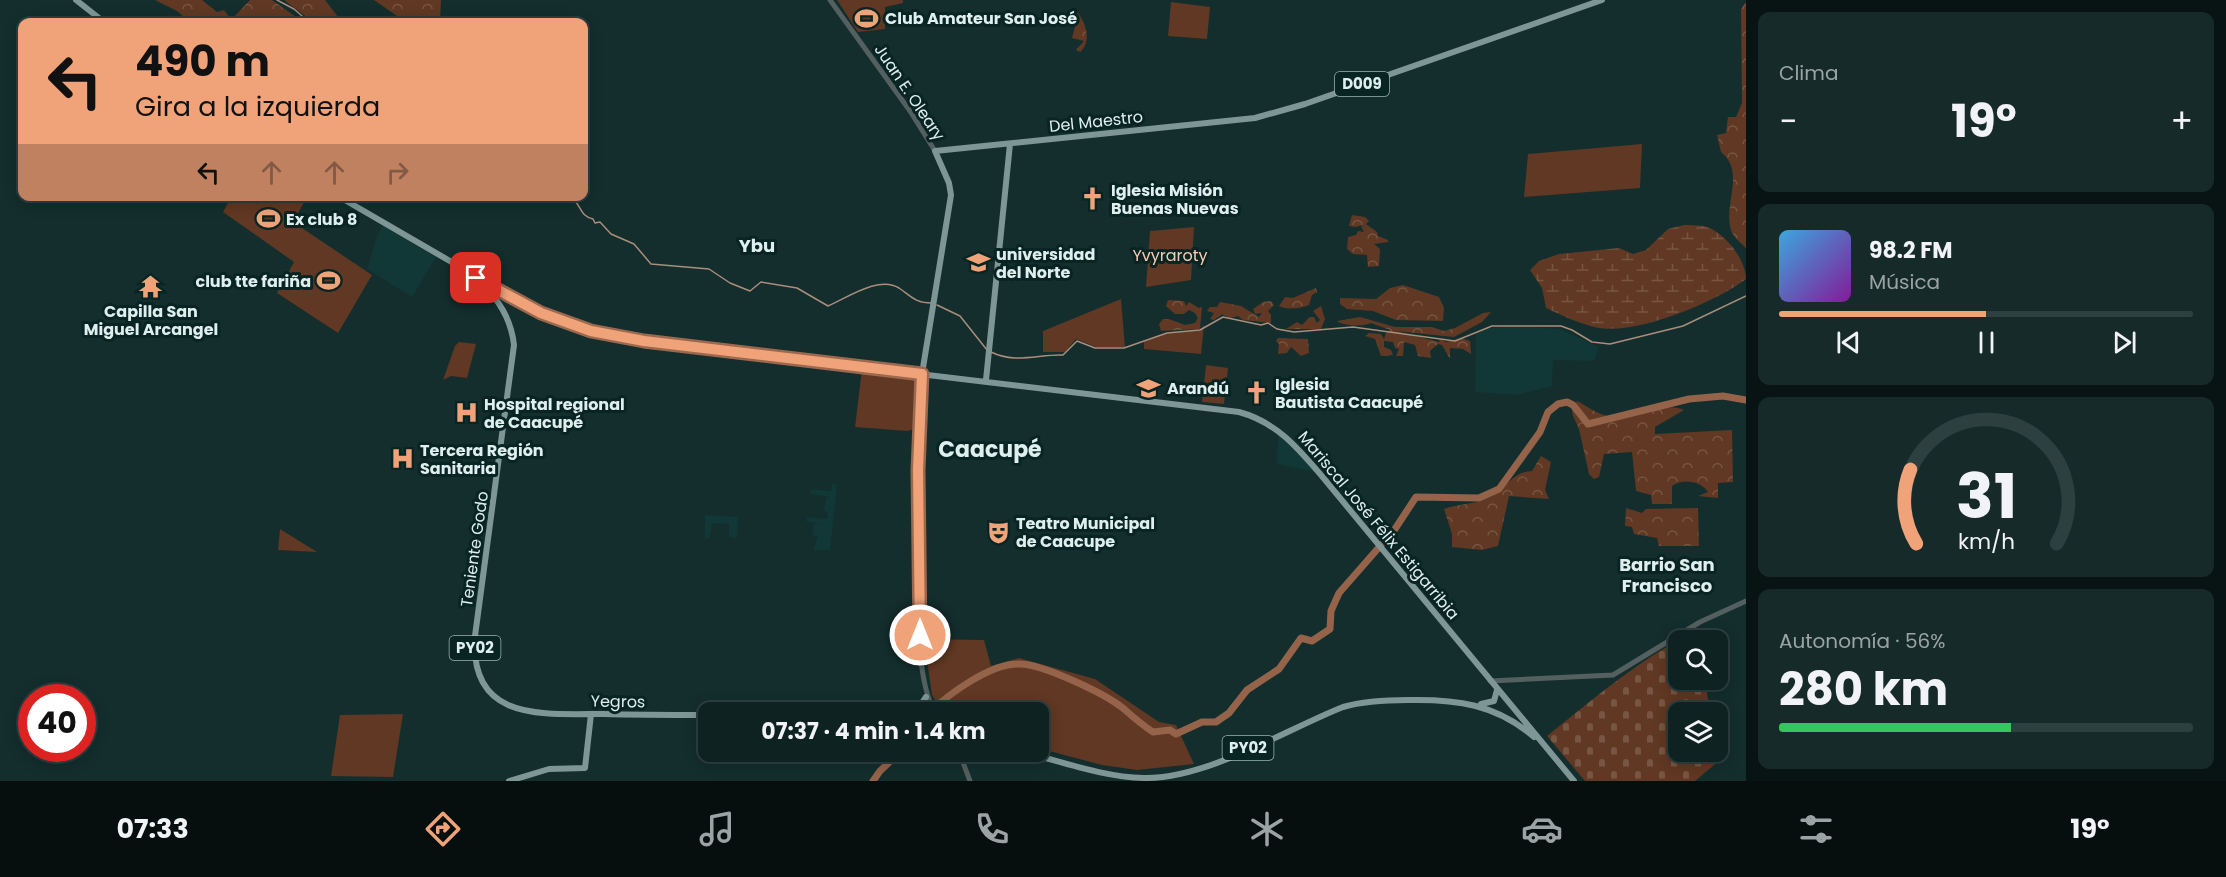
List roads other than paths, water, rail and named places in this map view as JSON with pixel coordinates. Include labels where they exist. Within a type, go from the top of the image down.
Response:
[{"type":"main road","points":[[76,0],[99,18]]},
{"type":"main road","name":"Del Maestro","points":[[935,151],[1260,117],[1305,104],[1602,0]]},
{"type":"main road","points":[[986,381],[1010,144]]},
{"type":"main road","name":"Juan E. Oleary","points":[[922,374],[951,195],[950,183],[935,151]]},
{"type":"main road","name":"PY02","points":[[346,201],[529,307]]},
{"type":"main road","name":"PY02","points":[[476,278],[505,312]]},
{"type":"main road","points":[[505,312],[512,301],[529,307]]},
{"type":"main road","name":"Mariscal José Félix Estigarribia","points":[[529,307],[577,327],[644,341],[1252,415],[1284,434],[1322,475],[1497,689]]},
{"type":"main road","name":"Teniente Godo","points":[[505,312],[514,345],[511,383],[475,656],[479,674],[489,690],[505,703],[528,713]]},
{"type":"main road","points":[[1477,704],[1492,703],[1498,695],[1497,689]]},
{"type":"main road","name":"PY02","points":[[1497,689],[1574,781]]},
{"type":"main road","points":[[923,702],[926,697]]},
{"type":"main road","name":"PY02","points":[[1049,758],[1111,774],[1147,778],[1170,776],[1217,762],[1356,703],[1434,700],[1477,704],[1509,717],[1549,752]]},
{"type":"main road","name":"Yegros","points":[[528,713],[698,715]]},
{"type":"main road","points":[[509,781],[549,769],[585,768],[591,714]]},
{"type":"street","name":"Juan E. Oleary","points":[[830,0],[852,34],[910,111],[935,151]]},
{"type":"street","points":[[922,374],[918,470],[920,635],[926,697],[929,702]]},
{"type":"street","points":[[913,433],[921,432]]},
{"type":"street","points":[[1490,681],[1613,675],[1700,622],[1746,601]]},
{"type":"street","points":[[963,762],[970,781]]},
{"type":"waterway","points":[[277,0],[294,9],[304,18]]},
{"type":"waterway","points":[[575,201],[584,214],[593,219],[595,223],[600,222],[611,234],[634,244],[651,264],[709,269],[730,283],[750,291],[761,282],[797,288],[828,306],[863,289],[882,284],[899,288],[918,301],[932,303]]},
{"type":"waterway","points":[[991,352],[1000,356],[1018,358],[1063,355],[1077,341],[1095,348],[1124,348],[1167,333],[1200,330],[1223,317],[1261,325],[1268,323],[1277,329],[1294,332],[1353,327],[1455,341],[1492,326],[1561,326],[1592,342],[1610,344],[1683,326],[1746,296]]},
{"type":"waterway","points":[[937,305],[960,316],[987,350]]},
{"type":"waterway","points":[[941,702],[983,674],[1007,665],[1018,664],[1042,668],[1089,688],[1124,709],[1153,732],[1170,730],[1176,734],[1202,722],[1216,722],[1229,713],[1247,690],[1279,669],[1301,638],[1312,641],[1330,629],[1331,611],[1339,593],[1395,529],[1416,497],[1479,498],[1499,489],[1540,432],[1548,412],[1558,404],[1567,402],[1573,405],[1588,424],[1689,399],[1723,396],[1746,400]]},
{"type":"waterway","points":[[873,781],[889,762]]},
{"type":"place","name":"Club Amateur San José","points":[[867,18]]},
{"type":"place","name":"Iglesia Misión Buenas Nuevas","points":[[1093,199]]},
{"type":"place","name":"Ex club 8","points":[[268,219]]},
{"type":"place","name":"universidad del Norte","points":[[978,263]]},
{"type":"place","name":"club tte fariña","points":[[329,281]]},
{"type":"place","name":"Capilla San Miguel Arcangel","points":[[151,286]]},
{"type":"place","name":"Arandú","points":[[1149,388]]},
{"type":"place","name":"Iglesia Bautista Caacupé","points":[[1257,393]]},
{"type":"place","name":"Hospital regional de Caacupé","points":[[466,413]]},
{"type":"place","name":"Tercera Región Sanitaria","points":[[402,459]]},
{"type":"place","name":"Teatro Municipal de Caacupe","points":[[998,532]]},
{"type":"district","name":"Ybu","points":[[757,246]]},
{"type":"district","name":"Caacupé","points":[[990,449]]},
{"type":"district","name":"Barrio San Francisco","points":[[1667,575]]},
{"type":"park label","name":"Yvyraroty","points":[[1170,255]]}]
